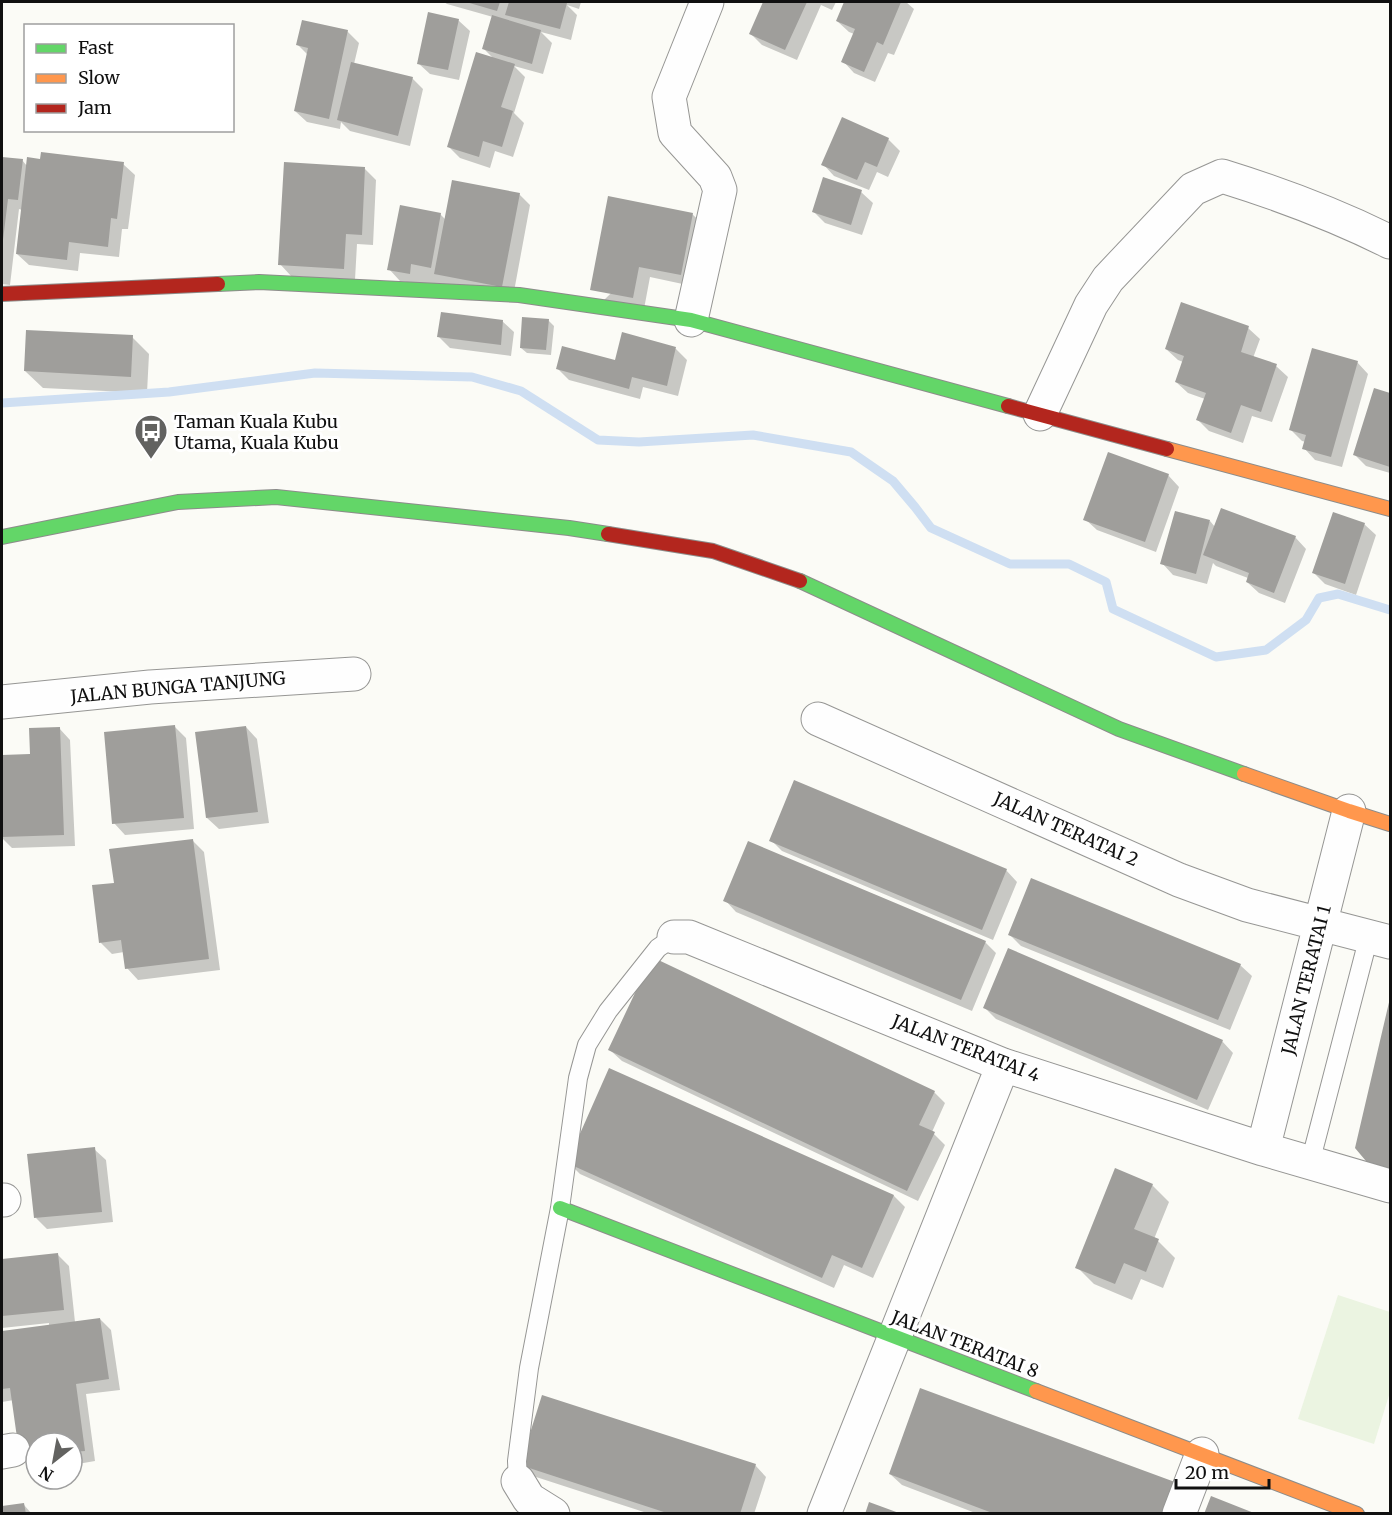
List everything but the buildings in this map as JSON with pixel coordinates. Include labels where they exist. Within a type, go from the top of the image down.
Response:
[{"type":"street","points":[[691,320],[720,190],[715,177],[675,133],[669,97],[706,2]]},
{"type":"street","points":[[1040,414],[1091,305],[1108,279],[1193,189],[1222,176],[1275,193],[1359,226],[1390,242]]},
{"type":"street","points":[[2,294],[259,282],[519,295],[691,320],[1390,508]]},
{"type":"street","points":[[4,531],[178,502],[276,497],[569,528],[713,551],[802,582],[1119,729],[1390,824]]},
{"type":"street","name":"JALAN BUNGA TANJUNG","points":[[2,702],[150,687],[354,674]]},
{"type":"street","name":"JALAN TERATAI 2","points":[[818,719],[1179,880],[1247,905],[1380,939]]},
{"type":"street","name":"JALAN TERATAI 1","points":[[1263,1149],[1349,811]]},
{"type":"street","name":"JALAN TERATAI 4","points":[[674,937],[688,937],[1002,1065],[1263,1149],[1390,1186]]},
{"type":"street","points":[[824,1514],[1002,1065]]},
{"type":"street","name":"JALAN TERATAI 8","points":[[560,1208],[1357,1514]]},
{"type":"street","points":[[1179,1514],[1202,1454]]},
{"type":"street","points":[[518,1482],[529,1498],[553,1514]]},
{"type":"lane","points":[[518,1482],[517,1461],[529,1368],[560,1208],[578,1078],[587,1045],[608,1011],[658,948],[674,937]]},
{"type":"lane","points":[[1310,1162],[1380,939]]},
{"type":"green space","points":[[1338,1295],[1390,1312],[1390,1392],[1374,1444],[1298,1419]]},
{"type":"waterway","points":[[2,403],[169,392],[315,373],[472,377],[521,391],[598,440],[639,442],[753,435],[851,452],[893,481],[931,528],[1010,564],[1069,564],[1106,582],[1113,609],[1216,657],[1266,650],[1306,620],[1319,598],[1338,594],[1390,610]]},
{"type":"traffic: fast","points":[[218,284],[259,282],[519,295],[691,320],[1008,406]]},
{"type":"traffic: fast","points":[[2,537],[178,502],[276,497],[608,534]]},
{"type":"traffic: fast","points":[[800,581],[1119,729],[1244,774]]},
{"type":"traffic: fast","points":[[560,1208],[1036,1391]]},
{"type":"traffic: slow","points":[[1167,449],[1390,509]]},
{"type":"traffic: slow","points":[[1244,774],[1390,824]]},
{"type":"traffic: slow","points":[[1036,1391],[1357,1514]]},
{"type":"traffic: jam","points":[[2,294],[218,284]]},
{"type":"traffic: jam","points":[[1008,406],[1167,449]]},
{"type":"traffic: jam","points":[[608,534],[713,551],[800,581]]},
{"type":"place","name":"Taman Kuala Kubu Utama, Kuala Kubu","points":[[151,460]]}]
